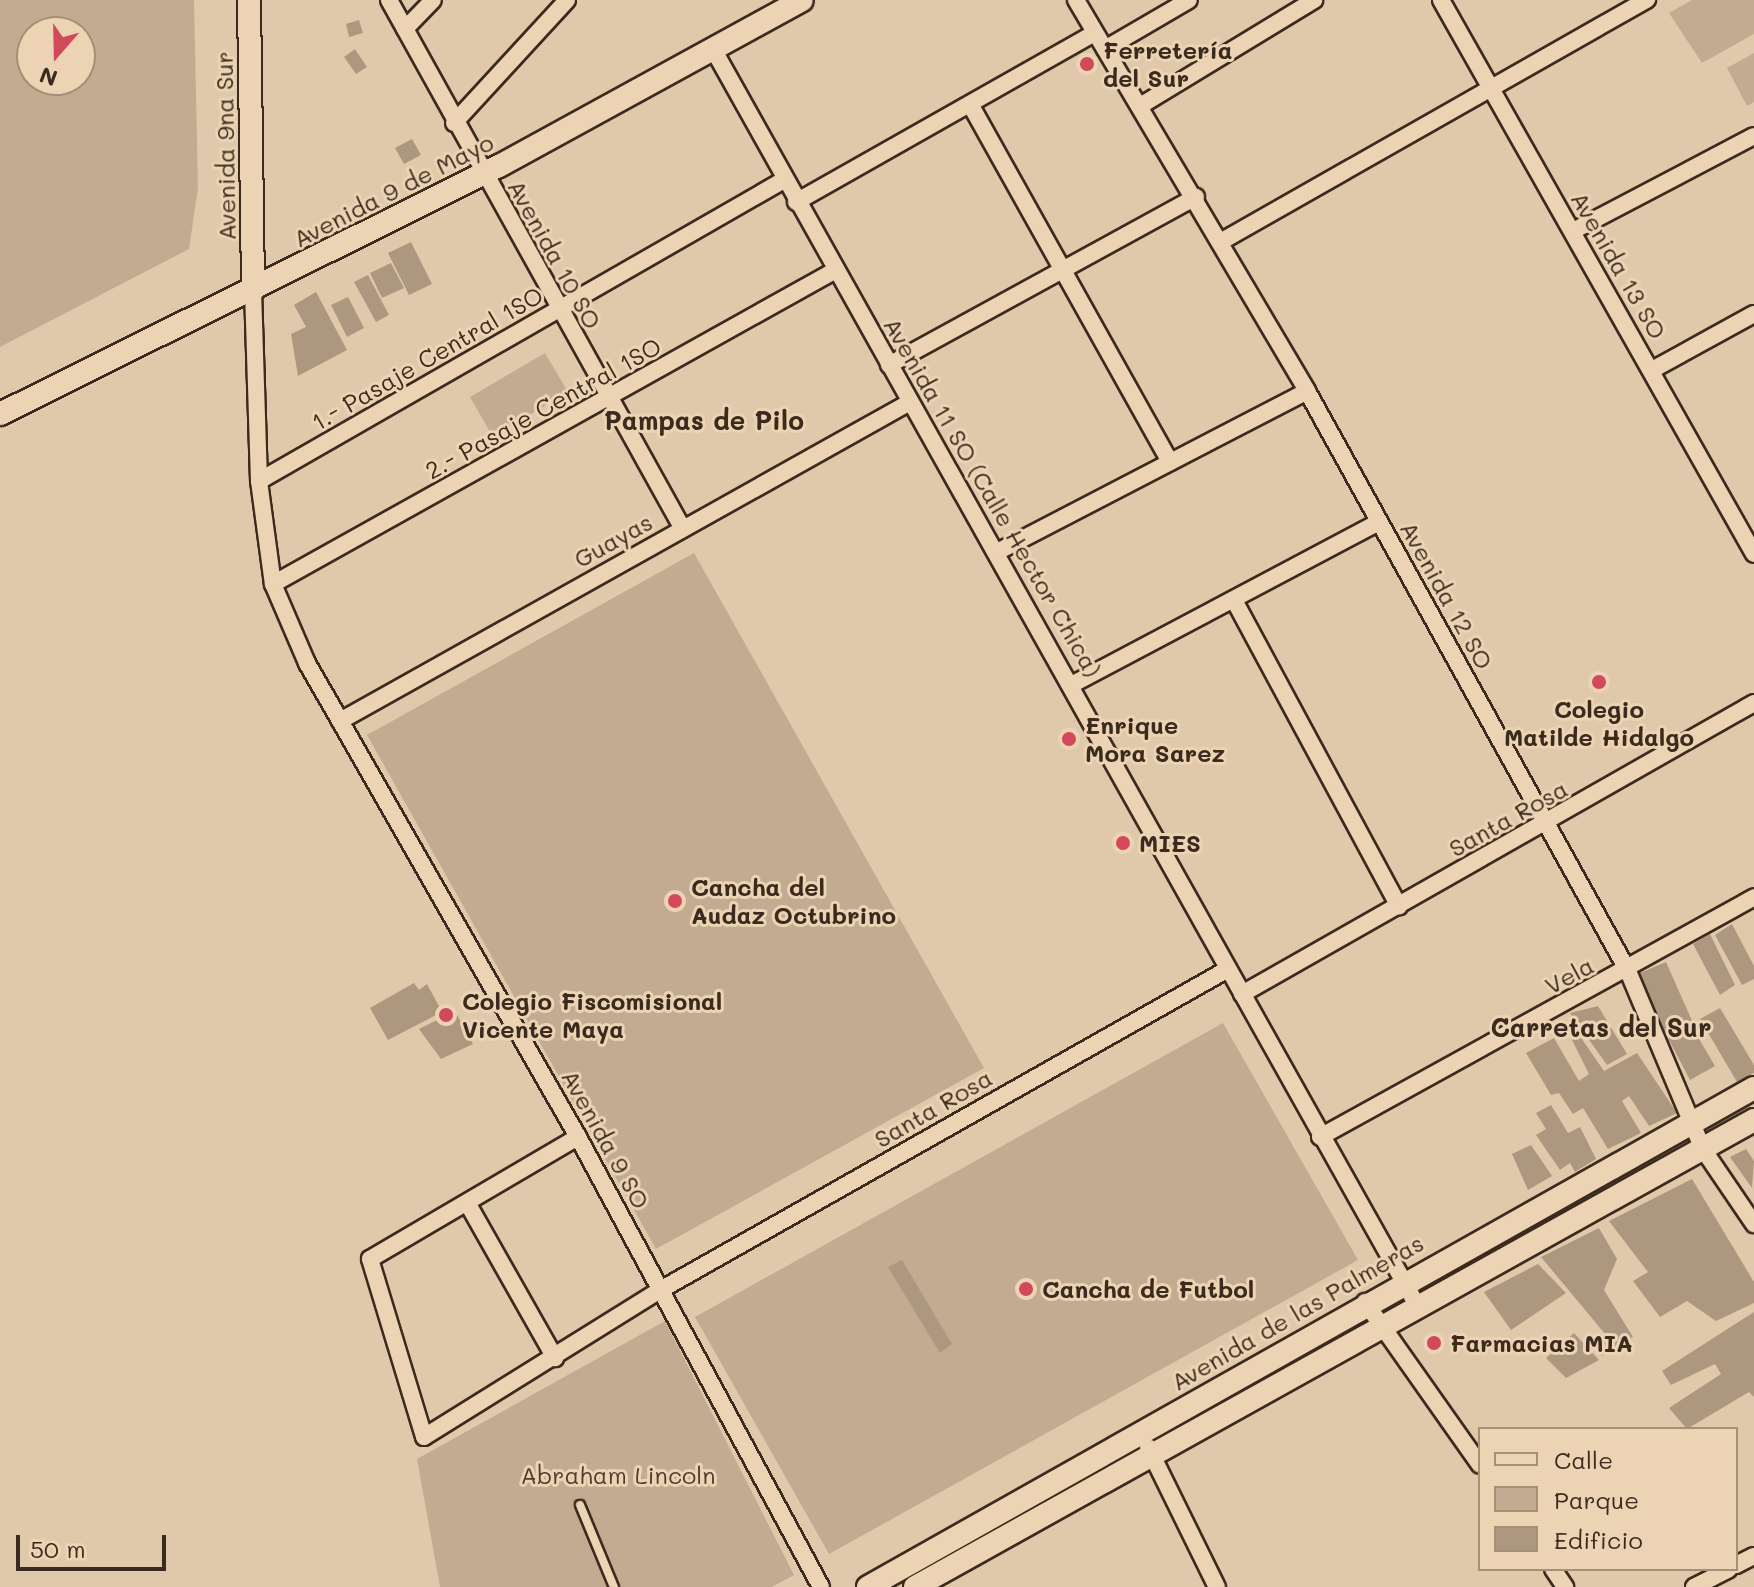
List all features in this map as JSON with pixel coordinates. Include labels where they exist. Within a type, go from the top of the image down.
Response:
[{"type":"street","name":"Avenida 9na Sur","points":[[249,0],[253,290]]},
{"type":"street","name":"Avenida 10 SO","points":[[389,0],[608,401],[683,529]]},
{"type":"street","points":[[405,29],[433,0]]},
{"type":"street","points":[[454,123],[567,0]]},
{"type":"street","name":"Avenida 9 de Mayo","points":[[0,414],[484,174],[802,0]]},
{"type":"street","name":"Avenida 12 SO","points":[[1076,0],[1222,241],[1307,391],[1628,971],[1703,1149],[1754,1224]]},
{"type":"street","points":[[1105,49],[1189,0]]},
{"type":"street","points":[[1140,106],[1314,0]]},
{"type":"street","name":"Avenida 13 SO","points":[[1441,0],[1754,554]]},
{"type":"street","points":[[1222,241],[1494,91],[1640,2]]},
{"type":"street","points":[[796,202],[1095,33]]},
{"type":"street","name":"Avenida 11 SO (Calle Hector Chica)","points":[[712,47],[834,271],[1073,684],[1320,1137],[1418,1307]]},
{"type":"street","points":[[970,104],[1065,269],[1170,462]]},
{"type":"street","points":[[1573,231],[1754,136]]},
{"type":"street","name":"1.- Pasaje Central 1SO","points":[[259,481],[784,180]]},
{"type":"street","points":[[889,365],[1196,197]]},
{"type":"street","name":"2.- Pasaje Central 1SO","points":[[273,584],[608,401],[834,271]]},
{"type":"street","name":"Avenida 9 SO","points":[[253,290],[259,481],[273,584],[340,721],[578,1137],[821,1587]]},
{"type":"street","points":[[1652,370],[1754,314]]},
{"type":"street","points":[[997,552],[1307,391]]},
{"type":"street","name":"Guayas","points":[[340,721],[910,402]]},
{"type":"street","points":[[1073,684],[1379,522]]},
{"type":"street","points":[[1234,600],[1399,906]]},
{"type":"street","name":"Santa Rosa","points":[[1242,994],[1546,825],[1754,703]]},
{"type":"street","name":"Vela","points":[[1320,1137],[1628,971],[1754,897]]},
{"type":"street","name":"Santa Rosa","points":[[469,1206],[370,1259],[424,1437],[662,1289],[1228,969]]},
{"type":"street","name":"Avenida de las Palmeras","points":[[868,1587],[1365,1302],[1754,1088]]},
{"type":"street","points":[[915,1587],[1754,1120]]},
{"type":"street","points":[[555,1358],[469,1206],[578,1137]]},
{"type":"street","points":[[1365,1302],[1478,1462]]},
{"type":"street","points":[[1139,1432],[1217,1587]]},
{"type":"street","points":[[1694,1587],[1725,1571]]},
{"type":"lane","points":[[580,1505],[614,1587]]},
{"type":"green space","points":[[0,0],[194,0],[198,188],[189,249],[0,347]]},
{"type":"green space","points":[[1692,0],[1754,0],[1754,34],[1702,63],[1669,13]]},
{"type":"green space","points":[[1754,53],[1754,102],[1747,106],[1727,68]]},
{"type":"green space","points":[[545,353],[568,392],[493,437],[470,397]]},
{"type":"green space","name":"Cancha del Audaz Octubrino","points":[[694,553],[984,1068],[656,1249],[367,735]]},
{"type":"green space","name":"Cancha de Futbol","points":[[1223,1023],[1358,1260],[829,1554],[695,1317]]},
{"type":"green space","name":"Abraham Lincoln","points":[[665,1321],[794,1575],[772,1587],[440,1587],[417,1459]]},
{"type":"building","points":[[359,20],[363,33],[349,37],[346,24]]},
{"type":"building","points":[[355,49],[367,67],[356,74],[344,57]]},
{"type":"building","points":[[412,139],[421,155],[404,164],[395,148]]},
{"type":"building","points":[[411,242],[432,284],[409,295],[388,253]]},
{"type":"building","points":[[391,263],[404,288],[382,298],[370,273]]},
{"type":"building","points":[[368,275],[389,315],[376,322],[354,282]]},
{"type":"building","points":[[316,292],[347,350],[298,376],[291,334],[306,327],[294,305]]},
{"type":"building","points":[[348,297],[364,328],[347,337],[331,305]]},
{"type":"building","points":[[1732,924],[1754,966],[1754,979],[1742,985],[1715,935]]},
{"type":"building","points":[[1710,934],[1735,985],[1720,995],[1693,944]]},
{"type":"building","points":[[1666,962],[1693,1023],[1660,1036],[1635,975]]},
{"type":"building","points":[[414,983],[419,990],[427,984],[442,1012],[388,1040],[370,1008]]},
{"type":"building","points":[[1598,1006],[1627,1054],[1607,1065],[1570,1013]]},
{"type":"building","points":[[1720,1008],[1754,1065],[1754,1073],[1737,1082],[1700,1019]]},
{"type":"building","points":[[455,1011],[473,1044],[441,1059],[419,1029]]},
{"type":"building","points":[[1692,1027],[1715,1066],[1690,1080],[1668,1038]]},
{"type":"building","points":[[1577,1032],[1604,1071],[1637,1053],[1677,1113],[1649,1126],[1629,1096],[1622,1101],[1641,1133],[1608,1149],[1583,1108],[1573,1114],[1559,1093],[1551,1095],[1526,1053],[1554,1038],[1579,1081],[1589,1074],[1570,1036]]},
{"type":"building","points":[[1551,1105],[1568,1133],[1580,1127],[1596,1159],[1575,1172],[1570,1163],[1560,1170],[1536,1135],[1546,1129],[1536,1113]]},
{"type":"building","points":[[1531,1145],[1552,1176],[1528,1190],[1512,1154]]},
{"type":"building","points":[[1746,1149],[1754,1161],[1752,1188],[1730,1157]]},
{"type":"building","points":[[1692,1179],[1754,1282],[1754,1303],[1716,1321],[1687,1301],[1660,1317],[1633,1281],[1648,1272],[1609,1221]]},
{"type":"building","points":[[1599,1228],[1617,1259],[1604,1290],[1633,1337],[1601,1356],[1595,1341],[1606,1335],[1541,1257]]},
{"type":"building","points":[[902,1260],[952,1344],[940,1353],[888,1267]]},
{"type":"building","points":[[1538,1264],[1566,1293],[1511,1330],[1484,1292]]},
{"type":"building","points":[[1754,1312],[1754,1397],[1749,1392],[1690,1427],[1685,1427],[1669,1408],[1721,1374],[1715,1364],[1671,1385],[1662,1371]]},
{"type":"building","points":[[1574,1333],[1599,1360],[1566,1378],[1546,1358]]},
{"type":"place","name":"Ferretería del Sur","points":[[1087,64]]},
{"type":"place","name":"Colegio Matilde Hidalgo","points":[[1599,682]]},
{"type":"place","name":"Enrique Mora Sarez","points":[[1069,739]]},
{"type":"place","name":"MIES","points":[[1123,843]]},
{"type":"place","name":"Cancha del Audaz Octubrino","points":[[675,901]]},
{"type":"place","name":"Colegio Fiscomisional Vicente Maya","points":[[446,1015]]},
{"type":"place","name":"Cancha de Futbol","points":[[1026,1289]]},
{"type":"place","name":"Farmacias MIA","points":[[1434,1343]]},
{"type":"district","name":"Pampas de Pilo","points":[[704,421]]},
{"type":"district","name":"Carretas del Sur","points":[[1601,1028]]}]
